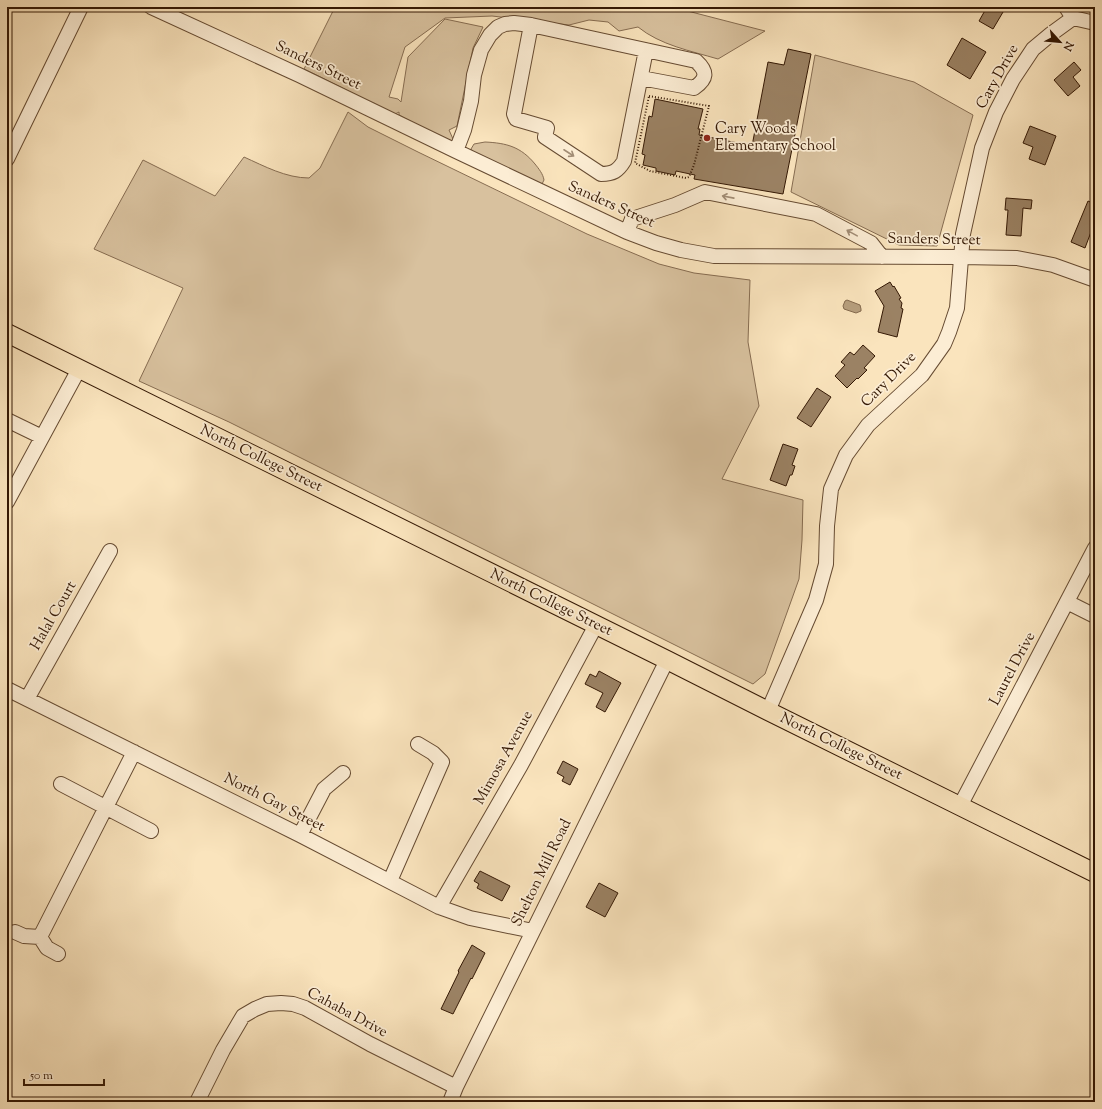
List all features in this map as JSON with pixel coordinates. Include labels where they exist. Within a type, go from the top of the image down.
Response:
[{"type":"main road","name":"North College Street","points":[[7,333],[1095,873]]},
{"type":"street","points":[[7,159],[81,7]]},
{"type":"street","name":"Sanders Street","points":[[151,7],[299,75],[627,232],[656,243],[681,250],[714,256],[1017,258],[1053,266],[1095,280]]},
{"type":"street","name":"Cary Drive","points":[[768,711],[816,600],[826,564],[827,526],[831,489],[846,455],[868,425],[922,374],[944,344],[949,332],[957,308],[963,234],[982,148],[996,112],[1013,79],[1033,49],[1051,34],[1070,12],[1095,23]]},
{"type":"street","points":[[456,151],[464,130],[471,101],[474,75],[481,50],[490,35],[498,27],[505,24],[514,23],[531,25],[696,61],[704,70],[705,76],[694,88],[641,78]]},
{"type":"street","points":[[531,25],[514,114],[516,119],[547,128],[544,137],[601,174],[608,174],[616,171],[621,167],[624,161],[646,50]]},
{"type":"street","points":[[627,232],[632,219],[675,205],[705,192],[816,214],[870,243],[882,257]]},
{"type":"street","points":[[7,502],[79,369]]},
{"type":"street","points":[[7,420],[42,437]]},
{"type":"street","name":"Laurel Drive","points":[[960,806],[1095,548]]},
{"type":"street","name":"Halal Court","points":[[27,699],[110,551]]},
{"type":"street","points":[[1067,602],[1095,616]]},
{"type":"street","name":"Mimosa Avenue","points":[[439,907],[521,764],[596,625]]},
{"type":"street","name":"Shelton Mill Road","points":[[450,1102],[456,1087],[667,660]]},
{"type":"street","name":"North Gay Street","points":[[7,689],[300,835],[439,907],[470,918],[533,931]]},
{"type":"street","points":[[390,881],[442,762],[433,753],[418,744]]},
{"type":"street","points":[[40,937],[134,752]]},
{"type":"street","points":[[300,835],[324,789],[344,773]]},
{"type":"street","points":[[61,784],[151,831]]},
{"type":"street","points":[[15,932],[24,936],[40,937]]},
{"type":"street","points":[[40,937],[47,948],[58,954]]},
{"type":"street","name":"Cahaba Drive","points":[[197,1102],[223,1050],[243,1016],[267,1004],[281,1002],[305,1008],[370,1044],[456,1087]]},
{"type":"path","points":[[649,96],[709,106],[694,164],[689,177],[686,178],[666,174],[650,171],[635,163],[649,96]]},
{"type":"shaded area","points":[[335,7],[672,7],[765,31],[718,59],[666,43],[638,27],[619,31],[608,22],[589,20],[569,25],[492,16],[445,18],[405,47],[389,97],[398,99],[401,102],[408,57],[445,19],[483,27],[473,48],[457,126],[449,130],[453,139],[452,141],[447,141],[399,115],[399,112],[395,114],[304,69]]},
{"type":"shaded area","points":[[815,55],[914,82],[973,115],[937,246],[899,245],[791,192]]},
{"type":"shaded area","points":[[348,112],[368,127],[587,234],[659,264],[694,273],[750,280],[748,342],[759,406],[722,479],[803,500],[799,579],[765,674],[753,684],[229,422],[139,381],[183,288],[94,249],[143,160],[215,196],[244,157],[284,174],[309,178],[320,168]]},
{"type":"shaded area","points":[[485,142],[500,143],[513,147],[530,158],[543,176],[544,180],[542,184],[531,181],[472,151],[471,149],[474,144]]},
{"type":"shaded area","points":[[847,300],[860,305],[861,311],[856,313],[844,309],[843,306]]},
{"type":"building","points":[[987,7],[1006,7],[993,29],[979,21]]},
{"type":"building","points":[[962,38],[986,52],[970,79],[947,65]]},
{"type":"building","points":[[788,49],[811,54],[783,194],[694,179],[695,175],[676,171],[675,175],[656,171],[656,168],[643,165],[645,155],[642,154],[649,116],[652,117],[655,99],[703,109],[698,129],[700,129],[699,135],[752,146],[768,62],[784,65]]},
{"type":"building","points":[[1074,62],[1081,70],[1073,77],[1080,86],[1068,96],[1054,80]]},
{"type":"building","points":[[1030,126],[1056,136],[1045,165],[1029,159],[1033,147],[1023,143]]},
{"type":"building","points":[[1006,198],[1032,200],[1031,209],[1023,208],[1021,236],[1006,235],[1008,210],[1005,210]]},
{"type":"building","points":[[1088,201],[1095,204],[1095,234],[1091,232],[1085,248],[1071,242]]},
{"type":"building","points":[[890,282],[901,298],[899,299],[902,303],[901,308],[903,309],[897,337],[878,332],[884,306],[875,291]]},
{"type":"building","points":[[863,345],[875,356],[864,368],[867,370],[847,388],[835,376],[845,365],[841,362],[850,352],[854,355]]},
{"type":"building","points":[[817,388],[831,397],[811,427],[797,418]]},
{"type":"building","points":[[783,444],[798,449],[792,465],[795,466],[786,486],[770,480]]},
{"type":"building","points":[[599,671],[621,683],[605,712],[596,707],[603,693],[585,684],[590,674],[596,677]]},
{"type":"building","points":[[563,761],[578,769],[570,785],[562,781],[564,777],[557,773]]},
{"type":"building","points":[[480,871],[510,886],[502,901],[477,888],[479,884],[474,881]]},
{"type":"building","points":[[599,883],[618,893],[605,917],[586,907]]},
{"type":"building","points":[[472,945],[485,953],[453,1014],[441,1009],[459,972],[458,971]]},
{"type":"place","name":"Cary Woods Elementary School","points":[[707,138]]}]
